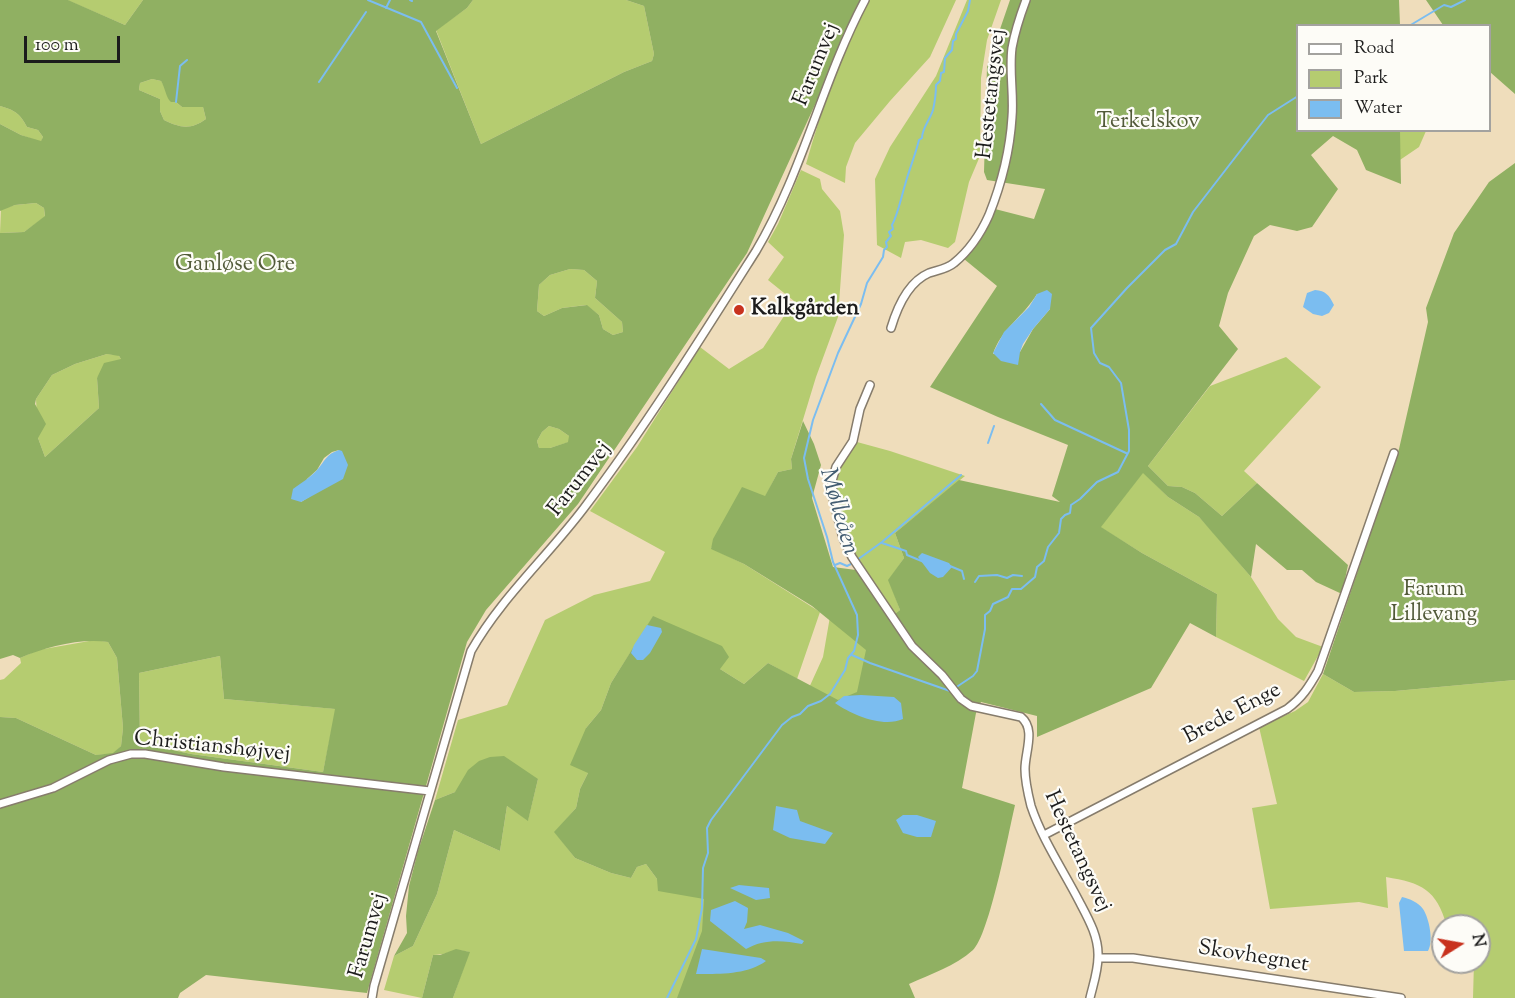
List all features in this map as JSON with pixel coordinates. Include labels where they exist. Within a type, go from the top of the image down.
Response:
[{"type":"street","name":"Farumvej","points":[[372,998],[471,651],[486,624],[583,509],[633,442],[775,220],[845,43],[865,0]]},
{"type":"street","name":"Hestetangsvej","points":[[891,328],[905,295],[928,274],[943,270],[953,264],[978,236],[995,200],[1007,156],[1012,117],[1012,51],[1016,26],[1026,0]]},
{"type":"street","name":"Hestetangsvej","points":[[870,385],[860,409],[853,441],[836,467],[832,481],[833,498],[843,538],[852,557],[912,646],[942,675],[961,699],[971,706],[1021,717],[1027,722],[1029,729],[1025,769],[1027,789],[1035,817],[1094,931],[1098,958],[1090,998]]},
{"type":"street","name":"Brede Enge","points":[[1044,835],[1178,763],[1287,709],[1300,700],[1318,671],[1394,453]]},
{"type":"street","name":"Christianshøjvej","points":[[0,804],[53,788],[109,760],[131,754],[430,791]]},
{"type":"street","name":"Skovhegnet","points":[[1098,958],[1133,958],[1401,998]]},
{"type":"green space","name":"Ganløse Ore","points":[[0,0],[68,0],[125,25],[143,0],[473,0],[467,8],[436,31],[481,144],[624,72],[652,61],[654,54],[644,6],[626,0],[861,0],[747,253],[578,504],[486,610],[467,642],[367,993],[206,975],[180,993],[178,998],[0,998],[0,717],[16,718],[96,755],[113,753],[121,746],[123,728],[117,658],[108,642],[75,642],[41,650],[20,658],[13,655],[0,659],[0,233],[24,232],[45,216],[44,208],[36,203],[15,205],[0,211],[0,124],[21,135],[41,141],[43,137],[38,130],[27,127],[16,113],[0,106]],"holes":[[[152,79],[161,81],[171,102],[176,102],[182,107],[203,107],[206,119],[185,127],[164,120],[160,111],[160,99],[139,90],[140,83]],[[570,269],[584,270],[597,281],[595,298],[622,322],[623,332],[613,335],[603,329],[599,315],[587,305],[562,308],[544,316],[537,311],[539,285],[550,275]],[[107,354],[119,356],[121,359],[104,363],[97,378],[99,408],[45,457],[38,438],[46,424],[35,404],[52,375],[75,364]],[[549,426],[559,429],[569,436],[568,442],[550,448],[539,448],[537,441]],[[339,450],[309,497],[301,502],[307,479],[317,470],[324,458]],[[220,656],[224,699],[335,709],[323,772],[191,754],[140,743],[139,673]]]},
{"type":"green space","points":[[67,0],[143,0],[125,25]]},
{"type":"green space","points":[[473,0],[626,0],[644,6],[654,54],[652,61],[624,72],[481,144],[436,30],[467,8]]},
{"type":"green space","points":[[869,0],[956,0],[930,57],[855,143],[846,167],[845,183],[806,164],[833,80]]},
{"type":"green space","points":[[967,0],[1001,0],[987,40],[981,78],[980,156],[969,182],[955,242],[948,248],[921,240],[905,242],[901,258],[877,245],[875,179],[890,147],[936,76]]},
{"type":"green space","name":"Terkelskov","points":[[1010,0],[1399,0],[1400,24],[1296,24],[1296,132],[1400,132],[1401,184],[1366,170],[1357,150],[1333,136],[1311,155],[1338,189],[1312,227],[1297,231],[1270,225],[1254,236],[1228,293],[1219,326],[1238,349],[1148,466],[1168,486],[1182,487],[1195,493],[1222,516],[1257,483],[1348,565],[1342,594],[1316,582],[1302,570],[1287,570],[1256,544],[1251,577],[1199,517],[1168,497],[1143,473],[1101,527],[1142,553],[1217,594],[1216,637],[1190,623],[1151,688],[1037,737],[1037,716],[981,702],[976,713],[962,788],[1015,805],[992,905],[979,941],[973,950],[951,965],[909,984],[915,998],[677,998],[702,931],[704,899],[658,891],[657,879],[646,864],[637,867],[631,878],[611,873],[575,858],[554,832],[576,808],[580,789],[588,773],[570,765],[586,728],[601,710],[611,683],[653,616],[722,646],[729,657],[720,669],[744,684],[768,663],[838,700],[857,692],[866,650],[812,606],[744,564],[711,549],[713,539],[742,487],[765,496],[778,472],[792,469],[791,459],[803,421],[821,465],[812,498],[833,567],[856,570],[891,617],[900,610],[888,580],[904,558],[895,533],[959,480],[1060,502],[1052,496],[1068,445],[930,387],[997,286],[964,259],[983,235],[995,209],[1034,219],[1045,189],[987,180],[984,172],[987,67]],"holes":[[[1037,294],[1050,309],[1033,329],[1020,352],[993,354],[1001,337]]]},
{"type":"green space","points":[[1426,0],[1515,0],[1515,94],[1491,73],[1491,24],[1442,24]]},
{"type":"green space","points":[[152,79],[161,81],[182,107],[203,107],[206,119],[185,127],[164,120],[160,111],[160,99],[139,90],[140,83]]},
{"type":"green space","points":[[0,106],[16,113],[27,127],[38,130],[43,137],[41,142],[0,124]]},
{"type":"green space","points":[[1343,132],[1426,132],[1419,147],[1397,162]]},
{"type":"green space","name":"Farum Lillevang","points":[[1515,163],[1515,680],[1395,691],[1354,692],[1323,674],[1399,449],[1428,322],[1426,308],[1454,233],[1489,182]]},
{"type":"green space","points":[[801,170],[820,179],[822,189],[840,211],[844,235],[838,317],[816,377],[791,459],[792,469],[778,472],[765,497],[711,548],[744,564],[820,612],[797,679],[768,663],[744,684],[720,669],[653,617],[611,683],[601,710],[586,728],[588,773],[580,789],[576,808],[555,832],[575,858],[611,873],[631,878],[637,867],[646,864],[657,879],[808,690],[823,657],[836,582],[960,688],[839,998],[453,998],[469,952],[459,951],[433,955],[422,998],[384,990],[394,956],[413,946],[437,894],[454,830],[500,851],[507,806],[528,820],[538,779],[455,792],[435,800],[458,720],[507,705],[545,620],[594,595],[650,581],[665,552],[590,511],[637,447],[700,347],[729,369],[763,348],[794,301],[768,280],[784,257],[768,242]]},
{"type":"green space","points":[[36,203],[44,208],[45,217],[24,232],[0,233],[1,209]]},
{"type":"green space","points":[[570,269],[584,270],[597,281],[595,298],[622,322],[623,332],[613,335],[603,329],[599,315],[586,305],[562,308],[544,316],[537,311],[539,285],[550,275]]},
{"type":"green space","points":[[107,354],[118,355],[122,360],[97,378],[99,408],[45,457],[38,438],[36,399],[52,375],[75,364]]},
{"type":"green space","points":[[1286,357],[1321,387],[1244,471],[1257,483],[1222,516],[1195,493],[1182,487],[1168,486],[1148,466],[1210,386]]},
{"type":"green space","points":[[549,426],[569,436],[569,442],[550,448],[539,448],[537,441]]},
{"type":"green space","points":[[857,442],[965,476],[895,533],[904,558],[889,580],[900,610],[894,615],[853,552],[844,533],[834,493],[837,471]]},
{"type":"green space","points":[[1143,472],[1168,497],[1199,517],[1212,531],[1251,577],[1278,619],[1296,637],[1323,647],[1304,681],[1216,637],[1217,594],[1100,527]]},
{"type":"green space","points":[[95,640],[108,642],[117,658],[123,728],[121,746],[113,754],[96,755],[16,718],[0,717],[0,680],[21,663],[20,658],[38,650]]},
{"type":"green space","points":[[220,656],[224,699],[336,709],[323,772],[191,754],[140,743],[139,673]]},
{"type":"green space","points":[[1323,674],[1354,692],[1395,691],[1515,680],[1515,998],[1473,998],[1474,974],[1491,974],[1491,914],[1443,914],[1432,896],[1418,885],[1386,877],[1388,908],[1359,902],[1270,909],[1252,808],[1277,804],[1259,727],[1295,711],[1308,702]]},
{"type":"green space","points":[[504,756],[538,779],[528,821],[507,806],[500,851],[454,830],[437,894],[413,946],[394,956],[407,933],[409,886],[435,800],[455,792],[468,770],[479,761]]},
{"type":"green space","points":[[456,949],[470,952],[453,998],[422,998],[433,955]]},
{"type":"water","points":[[1047,290],[1052,294],[1050,309],[1023,344],[1018,365],[1001,361],[993,353],[1004,332],[1029,307],[1037,294]]},
{"type":"water","points":[[1315,290],[1327,294],[1334,305],[1329,313],[1322,316],[1313,314],[1303,307],[1307,293]]},
{"type":"water","points":[[339,450],[342,451],[348,465],[343,479],[301,502],[291,499],[293,489],[315,473],[328,456]]},
{"type":"water","points":[[922,553],[949,563],[952,567],[943,577],[938,578],[930,573],[918,557]]},
{"type":"water","points":[[647,625],[661,628],[662,632],[650,653],[643,660],[637,660],[631,653]]},
{"type":"water","points":[[844,696],[894,697],[901,703],[903,719],[886,722],[868,719],[835,703]]},
{"type":"water","points":[[776,806],[797,810],[800,821],[833,833],[825,844],[790,838],[773,830]]},
{"type":"water","points":[[903,815],[917,815],[936,821],[931,837],[917,837],[903,833],[896,820]]},
{"type":"water","points":[[739,885],[769,888],[770,898],[756,900],[730,888]]},
{"type":"water","points":[[1402,897],[1411,900],[1425,913],[1431,936],[1428,951],[1404,951],[1399,903]]},
{"type":"water","points":[[735,901],[748,908],[744,929],[760,925],[788,933],[804,941],[802,944],[766,942],[746,949],[710,921],[711,910]]},
{"type":"water","points":[[702,949],[761,958],[766,961],[741,971],[696,974]]},
{"type":"waterway","points":[[368,0],[421,22],[457,88]]},
{"type":"waterway","points":[[386,8],[390,0]]},
{"type":"waterway","name":"Mølleåen","points":[[667,998],[696,939],[702,908],[703,868],[708,853],[707,828],[711,820],[782,725],[808,706],[821,701],[830,694],[845,670],[848,658],[854,651],[858,635],[857,615],[833,562],[804,458],[813,420],[838,353],[861,304],[867,283],[883,257],[887,247],[886,242],[891,236],[889,232],[893,229],[892,225],[919,140],[922,138],[933,110],[936,85],[940,81],[941,73],[944,72],[945,58],[952,50],[953,41],[968,11],[970,0]]},
{"type":"waterway","points":[[1412,24],[1444,5],[1451,7],[1465,0]]},
{"type":"waterway","points":[[319,82],[366,12]]},
{"type":"waterway","points":[[176,102],[180,66],[187,60]]},
{"type":"waterway","points":[[955,688],[977,671],[985,629],[985,615],[993,604],[1008,597],[1012,589],[1021,589],[1035,577],[1037,567],[1044,561],[1048,547],[1059,533],[1061,519],[1070,513],[1071,505],[1097,482],[1118,472],[1129,451],[1129,430],[1121,383],[1109,367],[1100,363],[1094,353],[1091,328],[1165,250],[1176,244],[1193,212],[1268,115],[1296,97]]},
{"type":"waterway","points":[[1041,404],[1055,420],[1126,453]]},
{"type":"waterway","points":[[988,443],[994,426]]},
{"type":"waterway","points":[[857,560],[882,542],[961,475]]},
{"type":"waterway","points":[[882,543],[906,551],[907,555],[924,562]]},
{"type":"waterway","points":[[835,565],[851,564]]},
{"type":"waterway","points":[[950,566],[962,571],[964,579]]},
{"type":"waterway","points":[[975,582],[979,576],[997,575],[1007,578],[1013,575],[1022,576]]},
{"type":"waterway","points":[[852,655],[950,691]]},
{"type":"place","name":"Kalkgården","points":[[739,310]]}]
